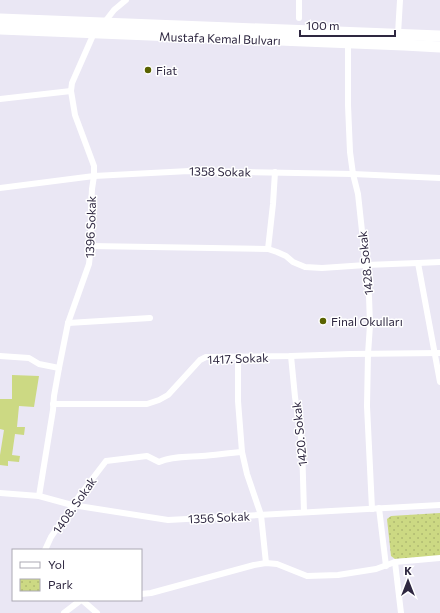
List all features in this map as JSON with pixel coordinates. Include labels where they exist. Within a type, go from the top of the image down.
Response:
[{"type":"highway","name":"Mustafa Kemal Bulvarı","points":[[0,19],[440,36]]},
{"type":"highway","name":"Mustafa Kemal Bulvarı","points":[[0,29],[404,44],[440,47]]},
{"type":"street","points":[[104,23],[114,10],[126,0]]},
{"type":"street","points":[[299,0],[299,18]]},
{"type":"street","points":[[398,34],[400,0]]},
{"type":"street","name":"1396 Sokak","points":[[39,496],[59,368],[68,324],[89,264],[94,166],[75,115],[71,91],[72,83],[94,33]]},
{"type":"street","name":"1428. Sokak","points":[[348,43],[350,152],[358,194],[369,296],[370,325],[367,406],[376,508],[386,566]]},
{"type":"street","points":[[0,98],[71,91]]},
{"type":"street","name":"1358 Sokak","points":[[0,188],[94,176],[189,170],[353,174],[440,178]]},
{"type":"street","points":[[268,249],[275,172]]},
{"type":"street","points":[[91,246],[268,249],[286,256],[293,262],[305,267],[322,268],[440,262]]},
{"type":"street","points":[[418,263],[438,353],[440,382]]},
{"type":"street","points":[[68,324],[150,318]]},
{"type":"street","name":"1417. Sokak","points":[[53,404],[147,404],[168,395],[200,360],[206,357],[438,353]]},
{"type":"street","points":[[0,356],[29,358],[39,364],[59,368]]},
{"type":"street","name":"1420. Sokak","points":[[291,356],[302,444],[304,512]]},
{"type":"street","points":[[238,357],[238,401],[242,452],[247,474],[261,515],[266,563]]},
{"type":"street","name":"1408. Sokak","points":[[45,549],[51,537],[72,505],[106,461],[147,456],[159,462],[165,459],[180,457],[242,452]]},
{"type":"street","name":"1356 Sokak","points":[[0,493],[39,496],[72,505],[168,520],[440,505]]},
{"type":"street","points":[[142,594],[151,593],[254,564],[277,564],[307,576],[338,575],[376,569],[395,562],[440,558]]},
{"type":"street","points":[[395,562],[400,613]]},
{"type":"street","points":[[64,613],[80,601]]},
{"type":"street","points":[[82,601],[97,613]]},
{"type":"green space","points":[[12,375],[39,376],[34,407],[19,406],[17,427],[25,427],[24,435],[15,434],[12,455],[20,456],[19,462],[8,461],[8,466],[0,465],[4,430],[0,429],[0,399],[12,399]]},
{"type":"green space","points":[[440,513],[440,556],[395,559],[391,556],[387,519],[391,516]]},
{"type":"place","name":"Fiat","points":[[148,70]]},
{"type":"place","name":"Final Okulları","points":[[323,321]]}]
